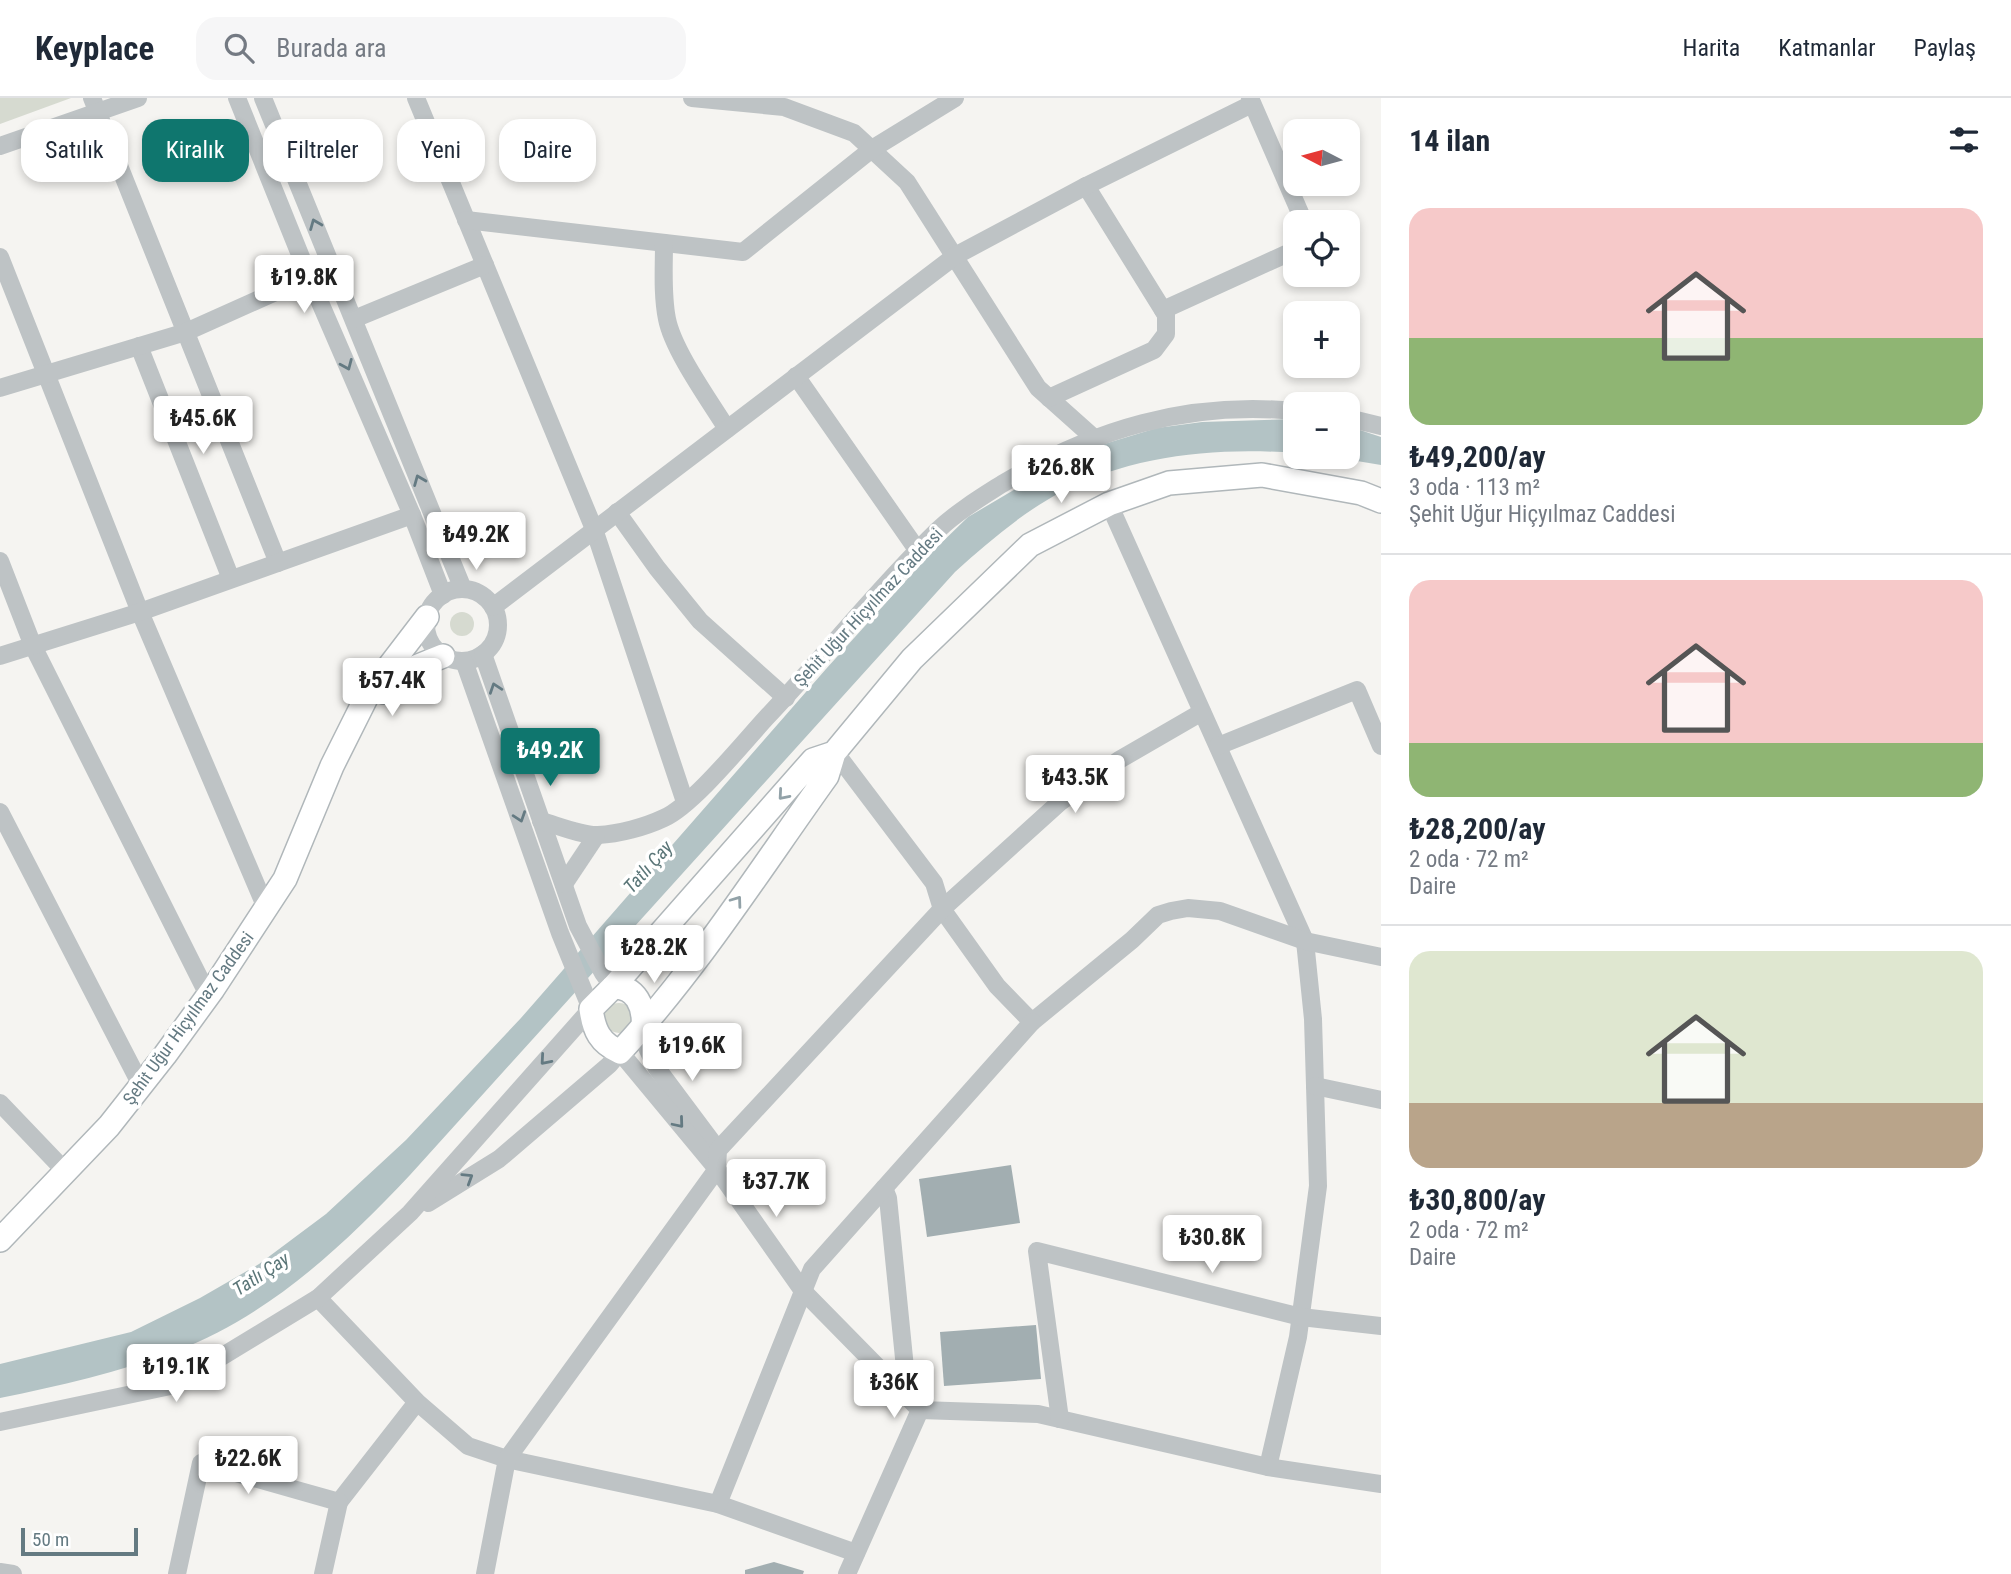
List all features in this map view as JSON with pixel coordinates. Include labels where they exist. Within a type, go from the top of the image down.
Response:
[{"type":"street","points":[[0,146],[95,105],[138,98]]},
{"type":"street","points":[[237,98],[309,277],[412,515],[443,594]]},
{"type":"street","points":[[263,98],[463,589]]},
{"type":"street","points":[[416,98],[594,529],[685,802]]},
{"type":"street","points":[[692,98],[784,107],[854,132],[906,182],[1038,388],[1094,438]]},
{"type":"street","points":[[466,220],[743,252],[872,149],[954,98]]},
{"type":"street","points":[[493,607],[955,256],[1251,101],[1299,210]]},
{"type":"street","points":[[95,105],[278,562]]},
{"type":"street","points":[[1049,398],[1154,350],[1166,334],[1166,314],[1086,186]]},
{"type":"street","points":[[664,243],[664,306],[673,340],[727,429]]},
{"type":"street","points":[[1163,310],[1283,255]]},
{"type":"street","points":[[0,257],[140,612],[266,908]]},
{"type":"street","points":[[354,318],[485,265]]},
{"type":"street","points":[[0,388],[186,332],[309,277]]},
{"type":"street","points":[[139,346],[231,579]]},
{"type":"street","points":[[796,376],[918,551]]},
{"type":"street","name":"Şehit Uğur Hiçyılmaz Caddesi","points":[[596,836],[655,822],[667,817],[685,802],[786,698],[938,529],[978,499],[1019,474],[1094,438],[1142,423],[1194,411],[1283,410]]},
{"type":"street","points":[[1360,421],[1381,426]]},
{"type":"street","points":[[410,1213],[499,1159],[609,1065],[678,984],[827,776],[835,752],[912,659],[1030,545],[1109,504],[1170,483],[1262,475],[1360,493],[1381,501]]},
{"type":"street","points":[[1109,504],[1306,942],[1313,1019],[1318,1186],[1301,1317],[1268,1467]]},
{"type":"street","points":[[617,512],[657,568],[701,621],[786,698]]},
{"type":"street","points":[[0,656],[140,612],[412,515]]},
{"type":"street","points":[[0,561],[33,646],[208,995]]},
{"type":"street","points":[[463,589],[475,591],[485,598],[498,618],[498,631],[494,642],[483,654],[453,658],[406,671],[382,694],[332,766],[368,694],[427,617],[432,605],[443,594],[463,589]]},
{"type":"street","points":[[427,617],[429,639],[453,658],[589,1003],[597,1034],[610,1047],[620,1052],[717,1169],[803,1291],[914,1404],[1038,1414],[1268,1467],[1381,1484]]},
{"type":"street","points":[[483,654],[584,937],[609,982],[628,988],[634,994],[641,1006],[648,1050],[656,1068],[718,1150]]},
{"type":"street","points":[[1218,746],[1357,690],[1381,746]]},
{"type":"street","points":[[485,1574],[507,1459],[717,1169],[718,1150],[942,909],[1059,803],[1119,760],[1202,712]]},
{"type":"street","points":[[835,752],[934,883],[942,909],[997,986],[1032,1022]]},
{"type":"street","points":[[0,1422],[175,1385],[318,1298],[410,1213],[589,1003],[813,760],[835,752]]},
{"type":"street","name":"Şehit Uğur Hiçyılmaz Caddesi","points":[[0,1240],[109,1126],[208,995],[285,879],[332,766]]},
{"type":"street","points":[[0,812],[141,1085]]},
{"type":"street","points":[[541,821],[596,836],[564,884]]},
{"type":"street","points":[[718,1504],[812,1269],[1032,1022],[1132,940],[1158,915],[1188,908],[1220,911],[1306,942],[1381,957]]},
{"type":"street","points":[[1315,1086],[1381,1100]]},
{"type":"street","points":[[0,1103],[66,1172]]},
{"type":"street","points":[[847,1574],[914,1404],[888,1198],[884,1188]]},
{"type":"street","points":[[1060,1419],[1037,1251],[1301,1317],[1381,1326]]},
{"type":"street","points":[[318,1298],[417,1402],[468,1446],[507,1459],[718,1504],[856,1553]]},
{"type":"street","points":[[323,1574],[339,1502],[417,1402]]},
{"type":"street","points":[[177,1574],[201,1463],[339,1502]]},
{"type":"street","points":[[0,1572],[13,1574]]},
{"type":"shaded area","points":[[0,98],[71,98],[0,124]]},
{"type":"shaded area","points":[[462,612],[473,619],[474,624],[467,635],[462,636],[451,629],[450,624],[457,613]]},
{"type":"shaded area","points":[[619,1003],[625,1004],[633,1012],[633,1024],[625,1032],[619,1033],[613,1032],[605,1024],[604,1018],[605,1012],[613,1004]]},
{"type":"water","name":"Tatlı Çay","points":[[1283,419],[1283,452],[1236,451],[1175,456],[1117,469],[1061,492],[1033,509],[980,550],[955,572],[410,1175],[358,1228],[303,1276],[242,1319],[176,1351],[133,1366],[0,1398],[0,1364],[131,1332],[200,1298],[259,1264],[326,1214],[406,1140],[521,1018],[826,669],[931,553],[968,517],[1070,457],[1091,448],[1157,428],[1202,422]]},
{"type":"water","points":[[1360,430],[1381,437],[1381,465],[1360,462]]},
{"type":"building","points":[[1011,1165],[1020,1223],[927,1237],[919,1179]]},
{"type":"building","points":[[1036,1325],[1041,1379],[944,1386],[940,1332]]},
{"type":"building","points":[[774,1562],[804,1571],[803,1574],[745,1574],[745,1570]]}]
